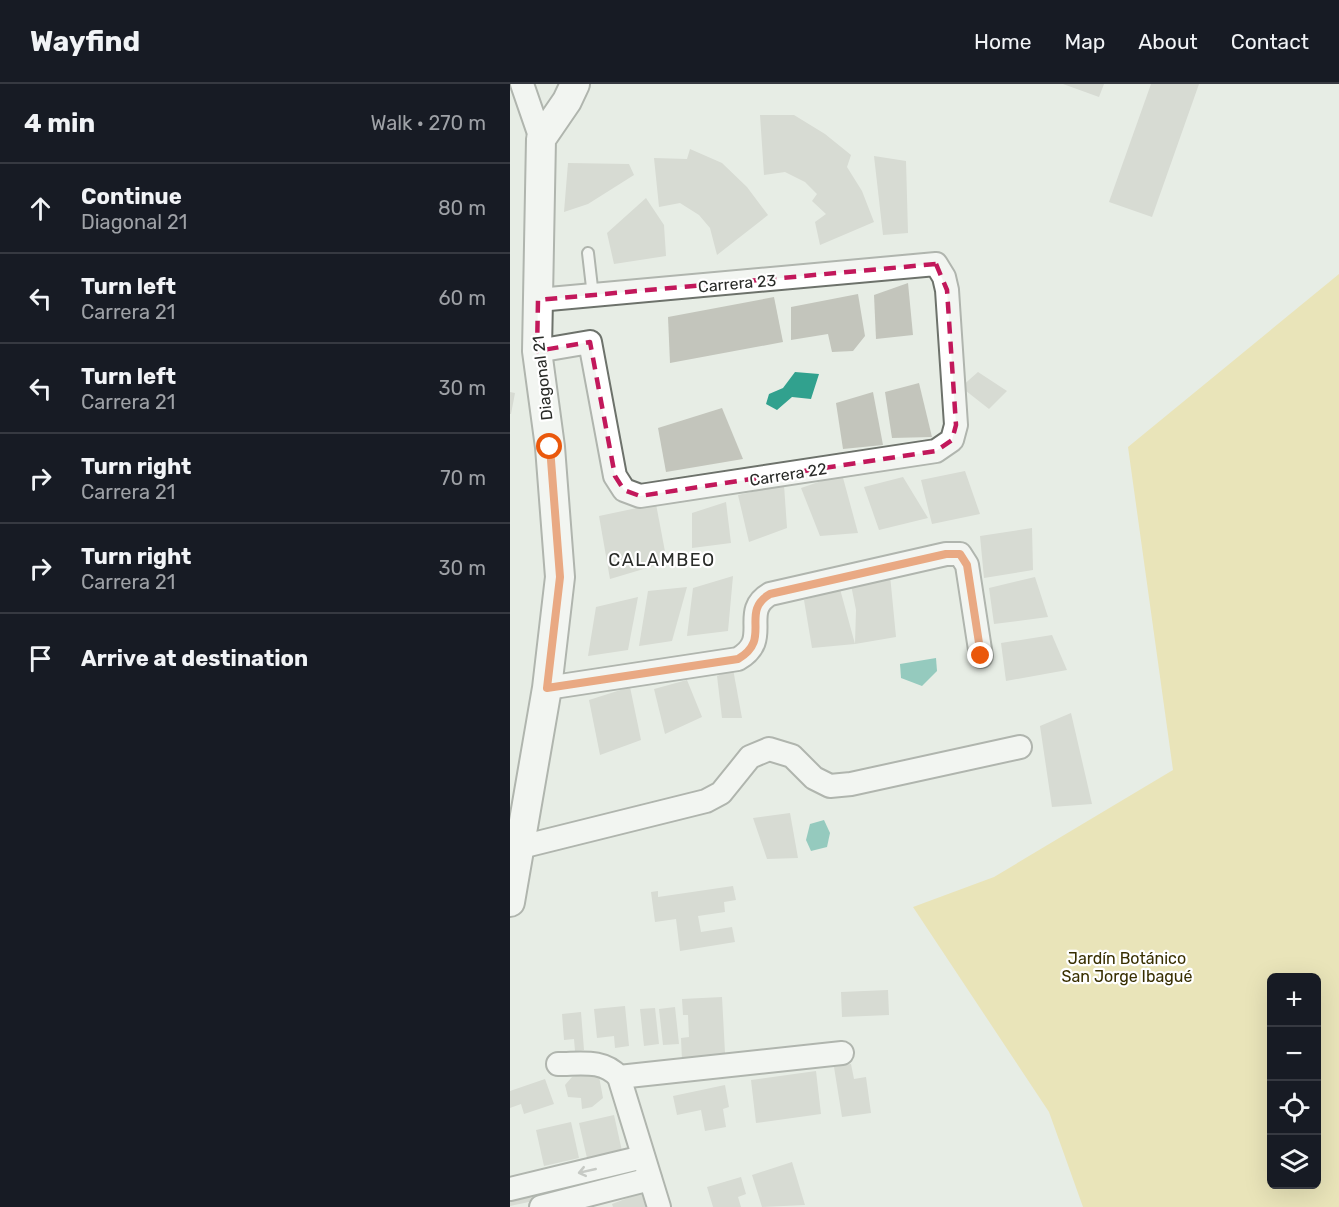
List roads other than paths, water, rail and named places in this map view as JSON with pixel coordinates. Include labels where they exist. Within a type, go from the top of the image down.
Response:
[{"type":"street","points":[[522,84],[541,139]]},
{"type":"street","points":[[541,139],[567,101],[575,84]]},
{"type":"street","name":"Diagonal 21","points":[[510,902],[547,688],[560,577],[550,447],[537,351],[541,139]]},
{"type":"street","name":"Carrera 23","points":[[538,300],[936,264],[944,277],[947,290],[956,425],[952,440],[936,451]]},
{"type":"street","name":"Carrera 22","points":[[537,351],[590,342],[615,476],[624,490],[640,496],[936,451]]},
{"type":"street","points":[[547,688],[738,659],[750,652],[756,641],[756,609],[761,599],[770,594],[946,554],[960,554],[967,565],[981,656]]},
{"type":"street","points":[[521,847],[706,801],[721,793],[750,757],[769,749],[792,756],[814,778],[830,786],[850,784],[1020,747]]},
{"type":"street","points":[[619,1077],[842,1053]]},
{"type":"street","points":[[558,1064],[601,1064],[612,1068],[619,1077],[659,1207]]},
{"type":"street","points":[[510,1189],[644,1157]]},
{"type":"street","points":[[541,1207],[650,1179]]},
{"type":"lane","points":[[588,254],[593,296]]},
{"type":"district","name":"CALAMBEO","points":[[662,560]]},
{"type":"park label","name":"Jardín Botánico San Jorge Ibagué","points":[[1127,967]]}]
